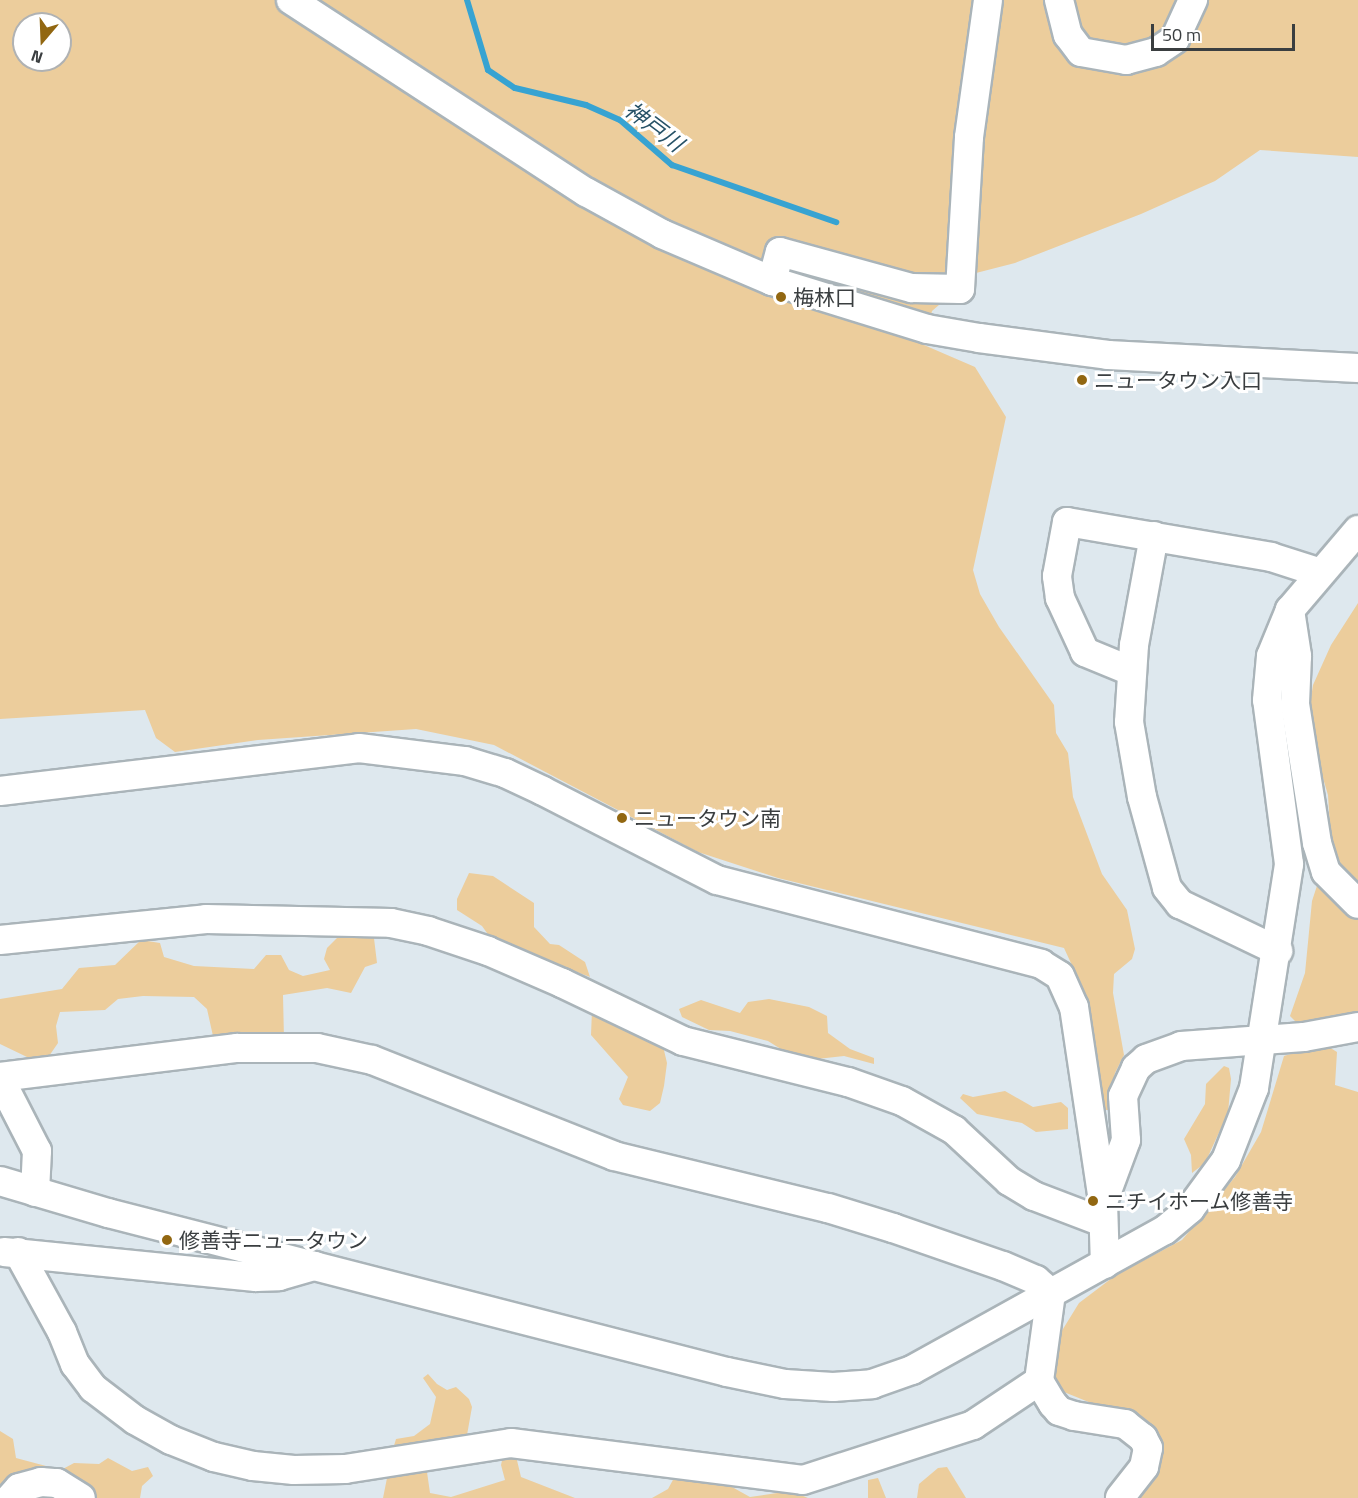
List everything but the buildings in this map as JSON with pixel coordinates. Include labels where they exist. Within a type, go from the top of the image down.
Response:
[{"type":"street","points":[[291,0],[586,192],[662,234],[772,282],[927,329],[990,340],[1108,355],[1358,368]]},
{"type":"street","points":[[772,282],[780,252],[912,288],[960,289],[969,137],[988,0]]},
{"type":"street","points":[[1059,0],[1068,35],[1081,52],[1126,60],[1156,52],[1175,39],[1193,0]]},
{"type":"street","points":[[1131,671],[1095,658],[1079,642],[1057,588],[1060,547],[1067,522],[1271,557],[1321,573]]},
{"type":"street","points":[[0,1181],[727,1372],[785,1383],[832,1387],[872,1384],[912,1370],[1165,1230],[1212,1183],[1238,1136],[1254,1088],[1264,1039],[1289,864],[1267,700],[1271,656],[1290,610],[1358,530]]},
{"type":"street","points":[[1154,536],[1131,671],[1129,722],[1133,750],[1167,888],[1180,904],[1278,951]]},
{"type":"street","points":[[1290,610],[1297,656],[1294,704],[1317,843],[1326,872],[1358,904]]},
{"type":"street","points":[[0,791],[293,753],[360,748],[465,761],[505,773],[717,880],[1041,964],[1060,976],[1074,1007],[1103,1212],[1105,1264]]},
{"type":"street","points":[[0,940],[217,919],[391,923],[428,931],[509,960],[683,1041],[848,1083],[902,1101],[954,1130],[1009,1181],[1034,1196],[1103,1212]]},
{"type":"street","points":[[1103,1212],[1126,1140],[1123,1096],[1136,1068],[1158,1053],[1181,1046],[1304,1037],[1358,1027]]},
{"type":"street","points":[[35,1192],[37,1151],[0,1078],[237,1048],[335,1052],[372,1060],[424,1079],[614,1156],[828,1208],[893,1228],[1003,1266],[1036,1280],[1051,1293]]},
{"type":"street","points":[[9,1252],[256,1277],[279,1276],[318,1266]]},
{"type":"street","points":[[9,1252],[62,1332],[75,1364],[93,1388],[135,1420],[171,1440],[214,1457],[254,1466],[294,1470],[345,1469],[511,1443],[803,1480],[973,1425],[1039,1381]]},
{"type":"street","points":[[1051,1293],[1039,1381],[1059,1411],[1125,1425],[1143,1438],[1148,1449],[1144,1467],[1120,1498]]},
{"type":"street","points":[[10,1498],[19,1488],[41,1482],[57,1482],[81,1498]]},
{"type":"shaded area","points":[[0,0],[1358,0],[1358,157],[1260,150],[1215,181],[1141,214],[1015,263],[976,273],[932,311],[924,345],[975,367],[1006,417],[973,570],[980,594],[999,627],[1054,705],[1056,733],[1068,753],[1073,797],[1102,874],[1127,910],[1135,949],[1132,959],[1114,974],[1113,993],[1124,1055],[1115,1073],[1109,1110],[1103,1110],[1088,1000],[1064,948],[778,878],[698,852],[494,745],[416,729],[258,740],[175,752],[156,738],[145,710],[0,719]]},
{"type":"shaded area","points":[[1358,603],[1358,1015],[1300,1026],[1290,1016],[1305,973],[1312,901],[1331,843],[1328,795],[1307,724],[1313,685],[1331,645]]},
{"type":"shaded area","points":[[469,873],[493,876],[534,903],[534,927],[550,944],[559,945],[585,962],[590,977],[492,940],[482,926],[457,910],[457,899]]},
{"type":"shaded area","points":[[347,928],[373,930],[377,963],[365,967],[351,993],[327,988],[283,995],[284,1039],[213,1036],[207,1009],[194,997],[143,996],[118,999],[105,1010],[60,1012],[56,1026],[58,1043],[47,1059],[27,1057],[0,1044],[0,999],[62,989],[79,968],[115,965],[141,940],[160,943],[164,957],[194,966],[254,969],[266,955],[281,955],[289,970],[303,976],[330,970],[324,959],[327,948]]},
{"type":"shaded area","points":[[769,999],[809,1007],[827,1016],[828,1033],[850,1049],[874,1058],[874,1064],[844,1056],[817,1059],[784,1051],[768,1041],[730,1031],[709,1030],[682,1017],[679,1009],[701,1000],[740,1013],[748,1002]]},
{"type":"shaded area","points":[[592,1010],[663,1046],[667,1063],[664,1086],[660,1103],[650,1111],[623,1105],[619,1099],[628,1077],[591,1035]]},
{"type":"shaded area","points":[[1324,1044],[1337,1052],[1335,1085],[1358,1092],[1358,1498],[1138,1498],[1157,1460],[1101,1407],[1059,1390],[1054,1376],[1055,1342],[1079,1303],[1116,1275],[1182,1240],[1235,1177],[1261,1132],[1284,1056]]},
{"type":"shaded area","points":[[1224,1066],[1229,1068],[1231,1079],[1228,1113],[1205,1163],[1192,1173],[1191,1155],[1184,1139],[1205,1104],[1206,1084]]},
{"type":"shaded area","points":[[1005,1091],[1033,1107],[1061,1102],[1068,1108],[1068,1129],[1036,1132],[1022,1123],[977,1114],[960,1098],[963,1094],[973,1097]]},
{"type":"shaded area","points":[[428,1374],[437,1384],[447,1390],[456,1387],[469,1399],[472,1407],[467,1435],[393,1449],[396,1439],[414,1436],[430,1424],[436,1397],[423,1378]]},
{"type":"shaded area","points":[[0,1431],[13,1439],[16,1458],[61,1470],[74,1463],[99,1464],[108,1458],[132,1471],[148,1467],[153,1476],[142,1486],[140,1498],[0,1498]]},
{"type":"shaded area","points":[[515,1452],[521,1477],[575,1498],[383,1498],[387,1478],[395,1466],[415,1461],[427,1472],[430,1493],[451,1497],[505,1480],[501,1465],[503,1456]]},
{"type":"shaded area","points":[[947,1467],[966,1498],[917,1498],[919,1484],[938,1468]]},
{"type":"shaded area","points":[[682,1477],[732,1487],[750,1497],[791,1491],[808,1498],[652,1498],[668,1489],[674,1478]]},
{"type":"shaded area","points":[[878,1478],[886,1498],[868,1498],[868,1480]]},
{"type":"waterway","name":"神戸川","points":[[467,0],[488,70],[515,88],[586,105],[620,120],[672,165],[836,222]]},
{"type":"place","name":"梅林口","points":[[781,297]]},
{"type":"place","name":"ニュータウン入口","points":[[1082,380]]},
{"type":"place","name":"ニュータウン南","points":[[622,818]]},
{"type":"place","name":"ニチイホーム修善寺","points":[[1093,1201]]},
{"type":"place","name":"修善寺ニュータウン","points":[[167,1240]]}]
